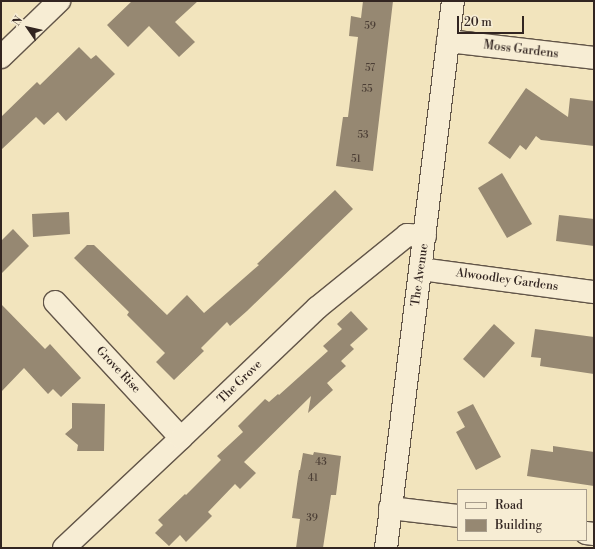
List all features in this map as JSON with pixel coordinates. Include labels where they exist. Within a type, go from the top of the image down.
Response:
[{"type":"street","points":[[1,57],[59,1]]},
{"type":"street","name":"The Avenue","points":[[386,548],[453,1]]},
{"type":"street","name":"Moss Gardens","points":[[448,41],[594,58]]},
{"type":"street","name":"The Grove","points":[[64,548],[182,438],[317,308],[407,235],[425,236]]},
{"type":"street","name":"Alwoodley Gardens","points":[[421,268],[594,292]]},
{"type":"street","name":"Grove Rise","points":[[55,302],[182,438]]},
{"type":"street","points":[[390,508],[457,516]]},
{"type":"building","points":[[132,1],[198,1],[175,22],[195,42],[179,57],[149,26],[128,47],[107,25]]},
{"type":"building","points":[[363,1],[393,1],[373,171],[336,166],[343,117],[348,117],[358,37],[349,36],[351,16],[361,18]]},
{"type":"building","points":[[79,47],[91,59],[96,55],[115,74],[66,121],[58,112],[44,125],[36,117],[1,150],[1,117],[37,82],[40,85]]},
{"type":"building","points":[[526,88],[568,117],[570,98],[594,101],[594,146],[541,140],[536,136],[526,150],[520,145],[510,159],[488,143]]},
{"type":"building","points":[[502,173],[532,224],[507,238],[478,188]]},
{"type":"building","points":[[335,190],[353,209],[247,311],[230,326],[227,322],[201,348],[204,351],[174,380],[156,362],[165,353],[127,315],[129,312],[74,258],[87,245],[94,245],[167,315],[187,295],[204,313],[259,265],[257,264]]},
{"type":"building","points":[[69,212],[70,234],[33,237],[32,214]]},
{"type":"building","points":[[559,215],[594,219],[594,246],[556,241]]},
{"type":"building","points":[[13,229],[29,246],[1,274],[1,241]]},
{"type":"building","points":[[1,304],[45,349],[50,344],[81,378],[61,397],[53,389],[48,394],[24,368],[1,392]]},
{"type":"building","points":[[351,311],[368,329],[350,345],[354,349],[341,361],[346,366],[327,383],[333,390],[308,413],[311,396],[244,462],[256,473],[240,489],[235,484],[208,512],[212,516],[186,542],[180,535],[169,546],[155,533],[163,525],[158,520],[185,494],[186,495],[221,460],[217,456],[243,432],[238,426],[265,399],[269,402],[278,394],[279,395],[328,351],[323,346],[342,329],[337,324]]},
{"type":"building","points":[[494,324],[515,343],[484,378],[463,359]]},
{"type":"building","points":[[535,329],[594,337],[594,374],[540,366],[541,358],[531,357]]},
{"type":"building","points":[[72,403],[105,404],[104,451],[77,451],[78,445],[65,434],[72,428]]},
{"type":"building","points":[[473,404],[501,457],[476,470],[456,432],[465,427],[457,412]]},
{"type":"building","points":[[553,446],[594,452],[594,486],[527,476],[531,449],[553,452]]},
{"type":"building","points":[[314,452],[341,456],[336,495],[331,495],[323,548],[296,548],[300,519],[292,518],[299,470],[303,453],[313,455]]}]
